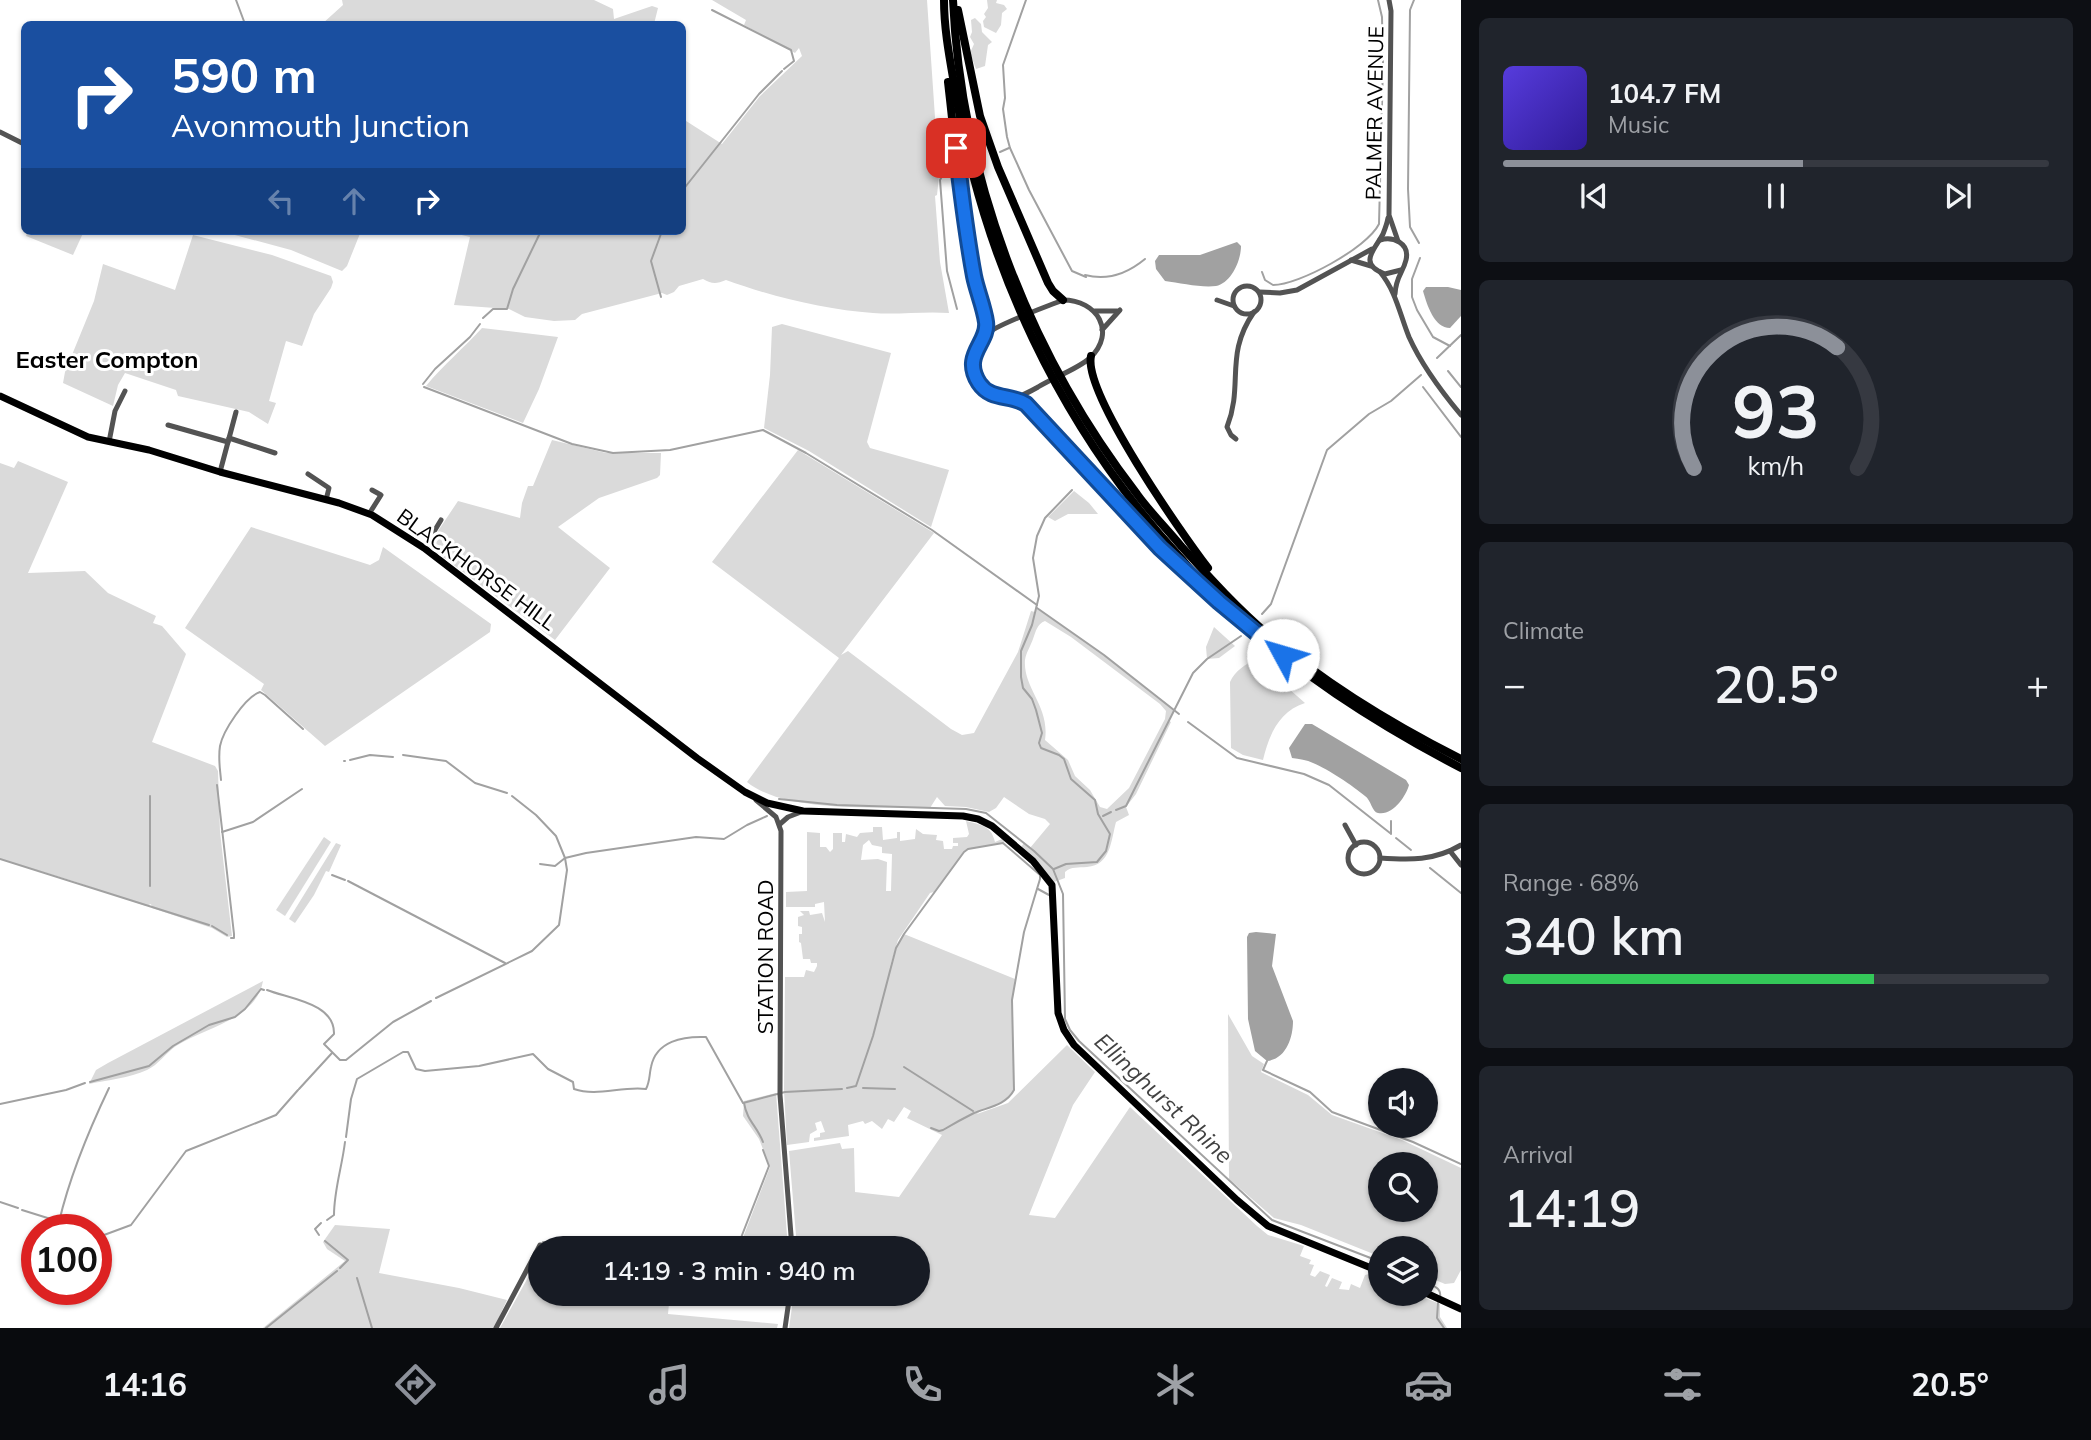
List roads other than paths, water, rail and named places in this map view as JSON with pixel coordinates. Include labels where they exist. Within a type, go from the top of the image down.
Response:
[{"type":"highway","points":[[944,0],[944,39],[964,222],[976,287],[986,321],[982,338]]},
{"type":"highway","points":[[955,0],[980,116],[990,146],[1048,283],[1059,301]]},
{"type":"highway","points":[[955,0],[958,54],[974,146],[1000,239],[1024,303],[1060,374],[1112,460],[1143,502],[1243,612],[1291,652],[1362,704],[1416,737],[1461,759]]},
{"type":"highway","points":[[944,14],[960,122],[970,167],[992,242],[1017,306],[1073,414],[1105,464],[1162,538],[1219,602]]},
{"type":"highway","points":[[1091,356],[1090,370],[1096,386],[1145,478],[1175,525],[1243,612]]},
{"type":"highway","points":[[1010,398],[1020,400],[1034,411],[1099,485],[1160,548],[1277,650],[1360,712],[1461,768]]},
{"type":"main road","name":"BLACKHORSE HILL","points":[[0,396],[75,432],[134,446],[369,514],[424,548],[696,758],[745,792],[767,803],[803,811],[933,814],[978,819],[992,826],[1034,861],[1052,883],[1058,1013],[1064,1030],[1074,1045],[1237,1200],[1268,1226],[1368,1267]]},
{"type":"main road","points":[[1438,1298],[1461,1309]]},
{"type":"street","points":[[1389,0],[1391,11]]},
{"type":"street","points":[[1391,11],[1394,0]]},
{"type":"street","name":"PALMER AVENUE","points":[[1391,11],[1389,215],[1398,241]]},
{"type":"street","points":[[0,132],[21,142]]},
{"type":"street","name":"PALMER AVENUE","points":[[1378,241],[1389,215]]},
{"type":"street","points":[[1235,307],[1234,295],[1238,289],[1245,286],[1253,287],[1259,292],[1280,293],[1297,290],[1371,249],[1378,241],[1388,238],[1398,241],[1404,247],[1406,256],[1396,285],[1395,297]]},
{"type":"street","points":[[1371,249],[1370,259],[1395,297],[1418,353],[1432,378],[1461,415]]},
{"type":"street","points":[[1351,260],[1391,274],[1401,270]]},
{"type":"street","points":[[1259,292],[1261,305]]},
{"type":"street","points":[[1236,439],[1227,427],[1233,411],[1236,352],[1243,327],[1261,305],[1280,293]]},
{"type":"street","points":[[1234,295],[1217,300],[1235,307],[1240,312],[1254,312]]},
{"type":"street","points":[[1059,301],[1080,301],[1095,311],[1120,310],[1102,330],[1098,346],[1091,356],[1065,372],[1019,397],[996,396],[987,391],[977,380],[974,356],[982,338],[1059,301]]},
{"type":"street","points":[[1095,311],[1102,330]]},
{"type":"street","points":[[1240,312],[1243,327]]},
{"type":"street","points":[[109,442],[116,411],[125,391]]},
{"type":"street","points":[[220,472],[236,412]]},
{"type":"street","points":[[168,425],[229,440],[264,453],[275,453]]},
{"type":"street","points":[[308,474],[329,488],[326,500]]},
{"type":"street","points":[[369,514],[381,495],[372,490]]},
{"type":"street","points":[[424,548],[438,522]]},
{"type":"street","points":[[745,792],[776,817],[780,824],[788,817],[803,811]]},
{"type":"street","name":"STATION ROAD","points":[[780,824],[780,1092],[791,1236]]},
{"type":"street","points":[[1345,825],[1356,845]]},
{"type":"street","points":[[1370,843],[1377,849],[1380,858],[1374,871],[1364,874],[1356,871],[1349,853],[1356,845],[1370,843]]},
{"type":"street","points":[[1380,858],[1433,858],[1461,845]]},
{"type":"street","points":[[1450,852],[1461,866]]},
{"type":"street","points":[[496,1328],[528,1268]]},
{"type":"street","points":[[785,1328],[788,1306]]},
{"type":"waterway","points":[[236,0],[244,21]]},
{"type":"waterway","points":[[1026,0],[1003,65],[1003,109],[1007,137],[1029,190],[1072,271],[1086,277]]},
{"type":"waterway","points":[[1262,272],[1265,280],[1273,285],[1299,279],[1347,254],[1372,234],[1379,224],[1383,64],[1382,17],[1378,0]]},
{"type":"waterway","points":[[1414,0],[1410,10],[1408,189],[1410,227],[1419,243]]},
{"type":"waterway","points":[[712,10],[791,50],[794,61],[784,69]]},
{"type":"waterway","points":[[686,186],[759,94],[782,71]]},
{"type":"waterway","points":[[1000,152],[1009,148]]},
{"type":"waterway","points":[[933,171],[949,165]]},
{"type":"waterway","points":[[950,169],[944,172],[940,180],[947,271],[957,309]]},
{"type":"waterway","points":[[483,318],[493,309],[507,309],[513,289],[539,235]]},
{"type":"waterway","points":[[661,235],[651,261],[661,297]]},
{"type":"waterway","points":[[1420,258],[1412,279],[1412,297],[1433,337],[1450,346]]},
{"type":"waterway","points":[[1085,275],[1101,277],[1117,274],[1145,259]]},
{"type":"waterway","points":[[423,384],[480,324]]},
{"type":"waterway","points":[[1437,358],[1461,335]]},
{"type":"waterway","points":[[1448,371],[1461,387]]},
{"type":"waterway","points":[[1262,614],[1271,604],[1327,450],[1421,375]]},
{"type":"waterway","points":[[424,387],[572,444],[613,453],[670,450],[763,430],[806,453],[932,530],[1037,605]]},
{"type":"waterway","points":[[1423,387],[1461,437]]},
{"type":"waterway","points":[[1054,869],[1066,864],[1097,862],[1106,851],[1110,834],[1098,814],[1095,800],[1071,779],[1064,759],[1041,748],[1039,743],[1042,733],[1036,710],[1032,699],[1023,688],[1021,677],[1021,651],[1032,625],[1039,596],[1033,558],[1037,536],[1045,518],[1072,490]]},
{"type":"waterway","points":[[1037,608],[1104,655],[1179,714]]},
{"type":"waterway","points":[[1116,810],[1126,806],[1193,673],[1207,659],[1241,636]]},
{"type":"waterway","points":[[221,780],[219,755],[222,740],[236,715],[254,695],[260,692],[265,695],[303,729]]},
{"type":"waterway","points":[[1188,722],[1237,758],[1304,774],[1329,785],[1390,833]]},
{"type":"waterway","points":[[350,760],[370,755],[393,757]]},
{"type":"waterway","points":[[403,755],[446,761],[475,783],[507,793]]},
{"type":"waterway","points":[[217,785],[234,934],[234,938],[231,938]]},
{"type":"waterway","points":[[222,832],[253,822],[302,789]]},
{"type":"waterway","points":[[150,796],[150,886]]},
{"type":"waterway","points":[[436,998],[532,951],[559,925],[567,870],[565,858],[556,836],[512,796]]},
{"type":"waterway","name":"Ellinghurst Rhine","points":[[779,799],[837,805],[966,809],[986,813],[1053,869],[1063,894],[1065,1019],[1079,1041],[1272,1220],[1368,1257]]},
{"type":"waterway","points":[[1103,816],[1111,812]]},
{"type":"waterway","points":[[540,864],[555,866],[565,858],[586,853],[696,837],[724,839],[767,816]]},
{"type":"waterway","points":[[1391,821],[1391,834]]},
{"type":"waterway","points":[[1396,838],[1411,850]]},
{"type":"waterway","points":[[847,1088],[856,1086],[873,1036],[896,948],[904,934],[964,852],[1003,843],[1040,875],[1024,932],[1012,1000],[1014,1090],[1002,1102],[943,1130],[931,1128]]},
{"type":"waterway","points":[[0,859],[209,925]]},
{"type":"waterway","points":[[1430,868],[1461,893]]},
{"type":"waterway","points":[[332,875],[345,880]]},
{"type":"waterway","points":[[348,881],[505,963]]},
{"type":"waterway","points":[[1038,889],[1049,895]]},
{"type":"waterway","points":[[212,926],[227,935]]},
{"type":"waterway","points":[[90,1082],[149,1066],[173,1046],[209,1025],[235,1017],[261,989],[264,990]]},
{"type":"waterway","points":[[267,990],[310,1004],[327,1015],[334,1034],[324,1044],[340,1060],[346,1060],[393,1022],[431,1001]]},
{"type":"waterway","points":[[346,1137],[351,1099],[357,1079],[403,1052],[408,1052],[416,1069],[425,1071],[479,1066],[533,1054],[548,1069],[573,1082],[574,1089],[600,1092],[646,1089],[658,1051],[680,1039],[706,1037],[743,1103],[785,1092],[842,1089]]},
{"type":"waterway","points":[[299,1089],[332,1053]]},
{"type":"waterway","points":[[1267,1061],[1263,1070],[1310,1092],[1332,1112],[1413,1142],[1461,1164]]},
{"type":"waterway","points":[[904,1067],[973,1111]]},
{"type":"waterway","points":[[0,1104],[66,1090],[85,1083]]},
{"type":"waterway","points":[[61,1214],[80,1154],[109,1088]]},
{"type":"waterway","points":[[863,1088],[895,1089]]},
{"type":"waterway","points":[[112,1232],[131,1225],[186,1151],[276,1115],[298,1090]]},
{"type":"waterway","points":[[744,1103],[747,1114],[763,1142]]},
{"type":"waterway","points":[[327,1220],[334,1215],[345,1142]]},
{"type":"waterway","points":[[742,1236],[769,1166],[763,1150]]},
{"type":"waterway","points":[[0,1202],[18,1208]]},
{"type":"waterway","points":[[22,1210],[35,1214]]},
{"type":"waterway","points":[[319,1235],[315,1229],[321,1223]]},
{"type":"waterway","points":[[325,1241],[348,1260],[340,1268]]},
{"type":"waterway","points":[[266,1328],[337,1271]]},
{"type":"waterway","points":[[357,1278],[372,1328]]},
{"type":"waterway","name":"Ellinghurst Rhine","points":[[1438,1289],[1440,1298]]},
{"type":"waterway","name":"Ellinghurst Rhine","points":[[1438,1306],[1437,1318],[1444,1328]]},
{"type":"district","name":"Easter Compton","points":[[107,359]]}]
